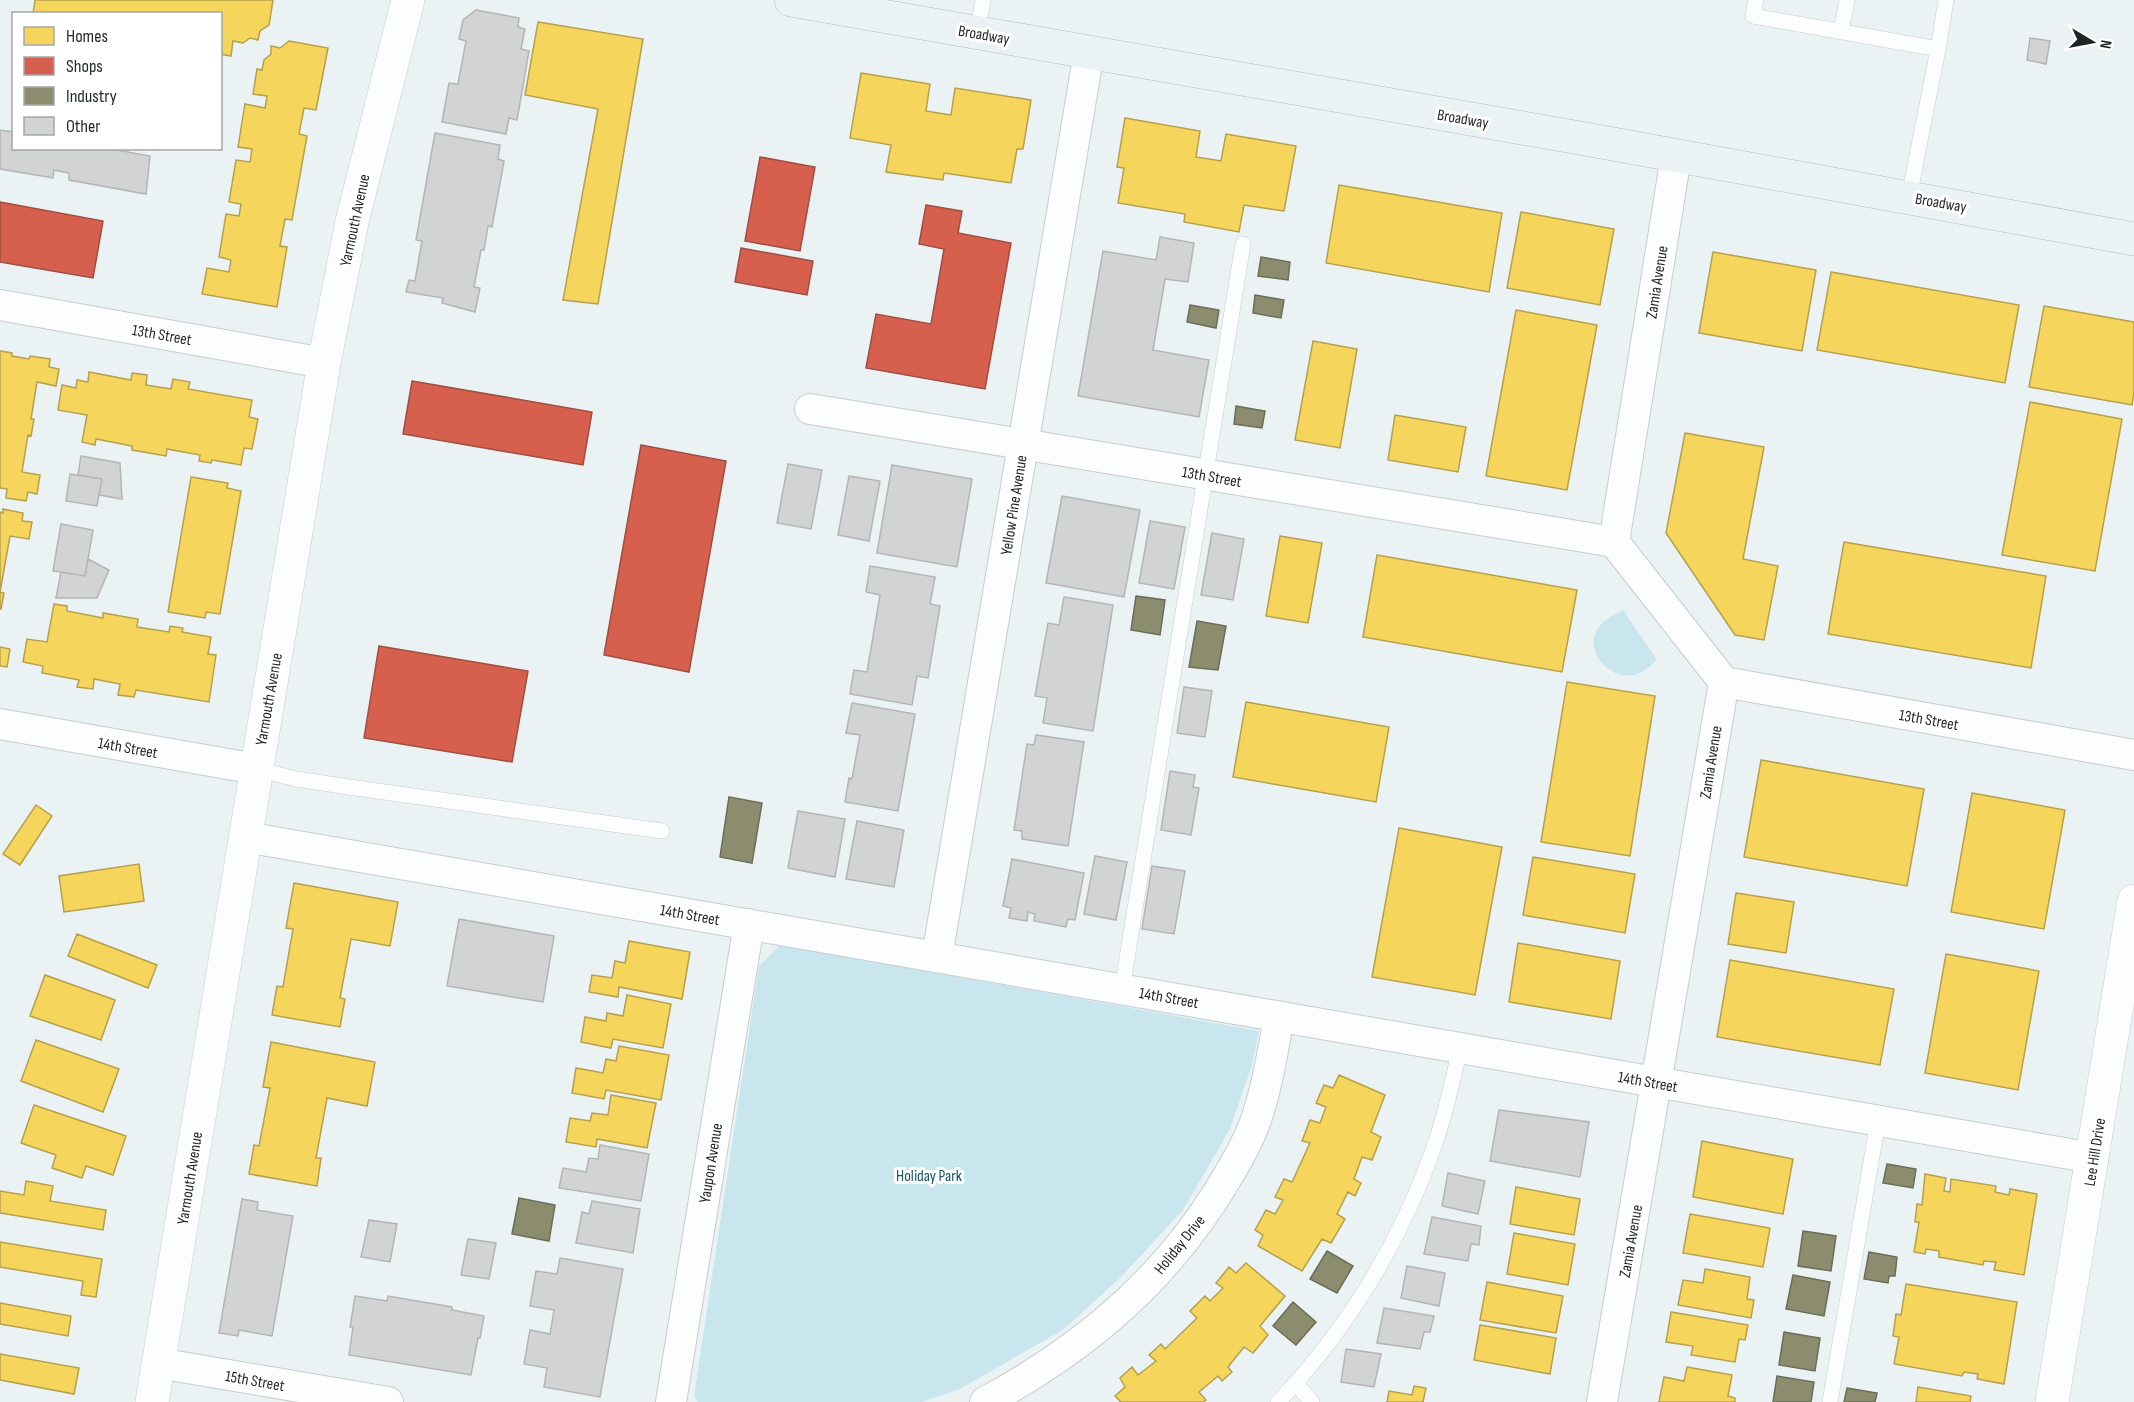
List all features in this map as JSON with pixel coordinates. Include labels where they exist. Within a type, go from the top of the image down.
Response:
[{"type":"main road","name":"Broadway","points":[[791,0],[874,7],[977,33],[1910,197],[2134,239]]},
{"type":"street","name":"Yarmouth Avenue","points":[[152,1402],[324,363],[352,222],[408,0]]},
{"type":"street","name":"Yellow Pine Avenue","points":[[938,957],[1089,52]]},
{"type":"street","name":"Zamia Avenue","points":[[1614,542],[1676,157]]},
{"type":"street","name":"13th Street","points":[[0,306],[324,363]]},
{"type":"street","name":"13th Street","points":[[810,409],[1614,542]]},
{"type":"street","points":[[1614,542],[1724,682]]},
{"type":"street","name":"13th Street","points":[[1724,682],[2134,755]]},
{"type":"street","name":"Zamia Avenue","points":[[1602,1402],[1724,682]]},
{"type":"street","name":"14th Street","points":[[0,724],[256,769]]},
{"type":"street","name":"14th Street","points":[[245,837],[2093,1158]]},
{"type":"street","name":"Lee Hill Drive","points":[[2052,1402],[2134,902]]},
{"type":"street","name":"Yaupon Avenue","points":[[670,1402],[749,924]]},
{"type":"street","name":"Holiday Drive","points":[[985,1402],[1020,1383],[1091,1335],[1128,1302],[1185,1239],[1223,1185],[1259,1112],[1279,1017]]},
{"type":"street","name":"15th Street","points":[[158,1363],[388,1402]]},
{"type":"lane","points":[[977,33],[983,0]]},
{"type":"lane","points":[[1756,0],[1753,16],[1938,49]]},
{"type":"lane","points":[[1841,32],[1847,0]]},
{"type":"lane","points":[[1910,197],[1946,0]]},
{"type":"lane","points":[[1122,989],[1243,244]]},
{"type":"lane","points":[[256,769],[346,787],[662,831]]},
{"type":"lane","points":[[1278,1402],[1296,1384],[1356,1306],[1397,1232],[1436,1142],[1460,1048]]},
{"type":"lane","points":[[1830,1402],[1878,1121]]},
{"type":"lane","points":[[1296,1384],[1312,1402]]},
{"type":"green space","points":[[1623,610],[1657,660],[1642,672],[1632,675],[1613,672],[1598,658],[1595,650],[1594,640],[1599,626]]},
{"type":"green space","name":"Holiday Park","points":[[780,945],[1259,1031],[1252,1065],[1230,1129],[1183,1210],[1121,1277],[1064,1329],[960,1389],[921,1402],[698,1402],[694,1396],[759,966]]},
{"type":"building: Homes","points":[[35,0],[273,0],[269,25],[260,31],[258,40],[250,38],[243,43],[233,41],[231,56],[222,54],[222,12],[33,12]]},
{"type":"building: Homes","points":[[538,22],[643,39],[598,304],[563,300],[598,109],[525,95]]},
{"type":"building: Homes","points":[[289,41],[328,48],[316,110],[304,108],[299,134],[307,136],[292,220],[285,219],[280,246],[287,247],[277,307],[202,294],[207,268],[229,272],[231,260],[219,257],[226,214],[239,216],[241,204],[229,202],[236,160],[250,162],[252,149],[238,147],[245,104],[265,108],[267,96],[253,94],[257,69],[262,70],[264,60],[271,54],[271,46],[280,48]]},
{"type":"building: Homes","points":[[861,73],[930,84],[926,111],[932,112],[951,115],[955,88],[1031,100],[1023,149],[1017,149],[1011,183],[944,173],[943,180],[886,172],[891,145],[850,138]]},
{"type":"building: Homes","points":[[1125,118],[1200,131],[1196,157],[1221,161],[1226,134],[1296,146],[1284,211],[1244,205],[1239,232],[1184,222],[1185,214],[1118,203],[1124,168],[1117,167]]},
{"type":"building: Homes","points":[[1339,185],[1502,213],[1489,292],[1326,263]]},
{"type":"building: Homes","points":[[1521,212],[1614,229],[1600,305],[1507,288]]},
{"type":"building: Homes","points":[[1713,252],[1816,270],[1802,351],[1699,333]]},
{"type":"building: Homes","points":[[1831,272],[2019,305],[2005,383],[1817,350]]},
{"type":"building: Homes","points":[[2044,306],[2134,322],[2132,405],[2029,387]]},
{"type":"building: Homes","points":[[1516,310],[1597,325],[1567,490],[1486,476]]},
{"type":"building: Homes","points":[[1313,341],[1357,349],[1340,448],[1295,440]]},
{"type":"building: Homes","points":[[0,351],[29,359],[30,356],[50,359],[49,367],[59,369],[56,386],[37,382],[31,419],[34,419],[31,436],[28,435],[22,472],[40,475],[37,494],[28,492],[26,501],[6,498],[7,489],[0,488]]},
{"type":"building: Homes","points":[[89,372],[131,380],[132,373],[147,375],[146,385],[171,389],[173,379],[190,382],[188,389],[252,400],[249,417],[258,419],[252,449],[244,448],[241,465],[212,460],[211,463],[199,461],[200,455],[167,449],[166,456],[132,450],[132,446],[96,439],[95,445],[82,442],[87,415],[58,410],[62,385],[76,388],[77,380],[88,382]]},
{"type":"building: Homes","points":[[2030,402],[2122,419],[2095,571],[2002,555]]},
{"type":"building: Homes","points":[[1395,415],[1466,427],[1458,472],[1388,460]]},
{"type":"building: Homes","points":[[1685,433],[1764,447],[1743,559],[1778,566],[1764,640],[1735,635],[1666,533]]},
{"type":"building: Homes","points":[[191,477],[228,483],[227,488],[241,491],[220,614],[206,612],[205,618],[168,612]]},
{"type":"building: Homes","points":[[3,509],[23,513],[22,521],[32,522],[29,539],[10,536],[0,592],[0,512],[3,513]]},
{"type":"building: Homes","points":[[1280,536],[1322,543],[1308,623],[1266,616]]},
{"type":"building: Homes","points":[[1844,542],[2046,576],[2031,668],[1828,634]]},
{"type":"building: Homes","points":[[1377,555],[1577,590],[1562,672],[1363,637]]},
{"type":"building: Homes","points":[[0,592],[4,593],[1,609],[0,609]]},
{"type":"building: Homes","points":[[54,604],[67,606],[67,611],[103,618],[103,613],[138,619],[137,627],[169,632],[170,626],[183,628],[182,632],[211,637],[208,654],[216,655],[209,702],[136,690],[134,697],[118,695],[120,684],[94,679],[93,689],[77,687],[79,680],[42,673],[43,666],[23,662],[27,639],[47,642]]},
{"type":"building: Homes","points":[[0,647],[10,649],[7,667],[0,666]]},
{"type":"building: Homes","points":[[1567,682],[1655,696],[1630,856],[1541,842]]},
{"type":"building: Homes","points":[[1246,702],[1389,727],[1376,802],[1233,777]]},
{"type":"building: Homes","points":[[1761,760],[1924,789],[1907,886],[1744,857]]},
{"type":"building: Homes","points":[[1972,793],[2065,810],[2044,929],[1951,912]]},
{"type":"building: Homes","points":[[36,805],[52,816],[20,865],[3,854]]},
{"type":"building: Homes","points":[[1399,828],[1502,847],[1475,995],[1372,977]]},
{"type":"building: Homes","points":[[1533,857],[1635,874],[1625,933],[1523,915]]},
{"type":"building: Homes","points":[[139,864],[144,901],[64,912],[59,876]]},
{"type":"building: Homes","points":[[294,883],[398,902],[390,946],[351,939],[340,998],[345,999],[340,1027],[272,1015],[277,986],[283,987],[293,929],[286,928]]},
{"type":"building: Homes","points":[[1736,893],[1794,902],[1786,953],[1728,944]]},
{"type":"building: Homes","points":[[77,934],[157,965],[148,988],[68,956]]},
{"type":"building: Homes","points":[[629,941],[690,952],[682,999],[619,987],[618,997],[589,992],[592,975],[612,978],[615,961],[625,963]]},
{"type":"building: Homes","points":[[1518,943],[1620,961],[1611,1019],[1509,1002]]},
{"type":"building: Homes","points":[[1946,954],[2039,971],[2018,1090],[1925,1073]]},
{"type":"building: Homes","points":[[1730,960],[1894,989],[1880,1065],[1717,1037]]},
{"type":"building: Homes","points":[[45,975],[115,1000],[101,1040],[30,1016]]},
{"type":"building: Homes","points":[[627,995],[671,1004],[663,1048],[613,1039],[611,1048],[581,1042],[585,1017],[606,1021],[607,1013],[623,1016]]},
{"type":"building: Homes","points":[[36,1040],[119,1069],[103,1112],[21,1081]]},
{"type":"building: Homes","points":[[271,1042],[375,1062],[367,1106],[327,1098],[316,1158],[321,1158],[317,1186],[249,1174],[254,1145],[259,1146],[270,1088],[263,1087]]},
{"type":"building: Homes","points":[[619,1046],[669,1055],[661,1100],[606,1090],[604,1099],[572,1093],[576,1068],[603,1073],[606,1059],[616,1061]]},
{"type":"building: Homes","points":[[1339,1075],[1385,1095],[1371,1132],[1381,1137],[1372,1160],[1362,1157],[1354,1179],[1361,1183],[1355,1196],[1348,1192],[1337,1214],[1345,1219],[1331,1243],[1322,1239],[1302,1271],[1258,1246],[1263,1235],[1255,1230],[1266,1210],[1275,1214],[1283,1200],[1275,1197],[1284,1179],[1292,1182],[1310,1143],[1302,1141],[1310,1120],[1320,1123],[1326,1107],[1316,1103],[1324,1085],[1333,1088]]},
{"type":"building: Homes","points":[[611,1095],[656,1103],[647,1148],[597,1139],[596,1147],[566,1142],[570,1118],[590,1121],[592,1113],[608,1115]]},
{"type":"building: Homes","points":[[34,1105],[126,1136],[113,1175],[86,1166],[82,1178],[52,1168],[56,1155],[21,1143]]},
{"type":"building: Homes","points":[[1702,1141],[1793,1159],[1783,1214],[1693,1197]]},
{"type":"building: Homes","points":[[1925,1174],[1946,1178],[1944,1191],[1950,1192],[1951,1179],[1996,1186],[1995,1192],[2009,1195],[2010,1189],[2037,1194],[2024,1275],[1994,1270],[1996,1262],[1984,1261],[1983,1265],[1939,1257],[1939,1251],[1926,1249],[1925,1254],[1914,1252],[1919,1222],[1915,1222],[1917,1204],[1922,1205]]},
{"type":"building: Homes","points":[[26,1181],[53,1186],[50,1201],[106,1210],[103,1230],[0,1213],[0,1191],[24,1195]]},
{"type":"building: Homes","points":[[1516,1187],[1580,1199],[1574,1235],[1510,1224]]},
{"type":"building: Homes","points":[[1690,1214],[1770,1228],[1763,1267],[1683,1253]]},
{"type":"building: Homes","points":[[1514,1233],[1575,1244],[1568,1285],[1507,1274]]},
{"type":"building: Homes","points":[[0,1242],[102,1259],[96,1297],[81,1295],[83,1281],[0,1267]]},
{"type":"building: Homes","points":[[1246,1263],[1285,1296],[1260,1326],[1268,1335],[1253,1353],[1244,1347],[1228,1367],[1232,1372],[1222,1381],[1218,1376],[1199,1392],[1206,1400],[1203,1402],[1121,1402],[1115,1396],[1125,1387],[1120,1378],[1132,1367],[1138,1375],[1156,1361],[1149,1355],[1161,1344],[1165,1349],[1197,1318],[1190,1311],[1205,1296],[1210,1301],[1223,1288],[1216,1283],[1229,1267],[1236,1273]]},
{"type":"building: Homes","points":[[1705,1269],[1750,1277],[1747,1299],[1754,1300],[1751,1318],[1678,1305],[1683,1280],[1703,1283]]},
{"type":"building: Homes","points":[[1487,1282],[1563,1296],[1556,1333],[1480,1320]]},
{"type":"building: Homes","points":[[1906,1284],[2017,1302],[2004,1384],[1977,1379],[1978,1374],[1964,1372],[1962,1376],[1894,1364],[1899,1337],[1893,1336],[1896,1314],[1901,1315]]},
{"type":"building: Homes","points":[[0,1303],[71,1316],[68,1336],[0,1324]]},
{"type":"building: Homes","points":[[1671,1312],[1748,1325],[1745,1340],[1739,1339],[1735,1362],[1691,1355],[1693,1346],[1666,1342]]},
{"type":"building: Homes","points":[[1480,1325],[1556,1338],[1550,1374],[1474,1360]]},
{"type":"building: Homes","points":[[0,1354],[79,1368],[74,1394],[0,1380]]},
{"type":"building: Homes","points":[[1687,1367],[1732,1375],[1728,1396],[1735,1398],[1735,1402],[1659,1402],[1664,1377],[1684,1381]]},
{"type":"building: Homes","points":[[1414,1386],[1426,1388],[1423,1402],[1387,1402],[1389,1391],[1412,1395]]},
{"type":"building: Homes","points":[[1918,1387],[1971,1396],[1970,1402],[1916,1402]]},
{"type":"building: Shops","points":[[760,157],[815,167],[800,251],[745,241]]},
{"type":"building: Shops","points":[[0,202],[103,221],[93,278],[0,262]]},
{"type":"building: Shops","points":[[926,205],[962,211],[958,233],[1011,243],[985,389],[866,368],[876,314],[931,324],[944,249],[919,244]]},
{"type":"building: Shops","points":[[741,248],[813,261],[807,295],[735,282]]},
{"type":"building: Shops","points":[[412,381],[592,412],[583,465],[403,434]]},
{"type":"building: Shops","points":[[641,445],[726,461],[689,672],[604,655]]},
{"type":"building: Shops","points":[[379,646],[528,671],[512,762],[364,738]]},
{"type":"building: Industry","points":[[1261,257],[1290,262],[1288,280],[1258,276]]},
{"type":"building: Industry","points":[[1255,295],[1284,300],[1281,318],[1253,313]]},
{"type":"building: Industry","points":[[1190,305],[1219,310],[1216,328],[1187,322]]},
{"type":"building: Industry","points":[[1236,406],[1265,411],[1262,428],[1234,424]]},
{"type":"building: Industry","points":[[1136,596],[1165,600],[1160,635],[1131,630]]},
{"type":"building: Industry","points":[[1197,621],[1226,626],[1218,670],[1189,667]]},
{"type":"building: Industry","points":[[729,797],[762,803],[752,863],[720,857]]},
{"type":"building: Industry","points":[[1887,1164],[1916,1169],[1913,1188],[1883,1183]]},
{"type":"building: Industry","points":[[519,1198],[555,1205],[549,1241],[512,1234]]},
{"type":"building: Industry","points":[[1803,1231],[1836,1236],[1831,1271],[1798,1266]]},
{"type":"building: Industry","points":[[1327,1251],[1353,1266],[1337,1293],[1310,1279]]},
{"type":"building: Industry","points":[[1869,1252],[1897,1257],[1895,1276],[1889,1276],[1888,1283],[1864,1279]]},
{"type":"building: Industry","points":[[1793,1275],[1830,1282],[1824,1316],[1786,1309]]},
{"type":"building: Industry","points":[[1293,1302],[1316,1322],[1296,1345],[1273,1326]]},
{"type":"building: Industry","points":[[1784,1332],[1820,1338],[1815,1371],[1779,1365]]},
{"type":"building: Industry","points":[[1777,1376],[1814,1382],[1811,1402],[1773,1402]]},
{"type":"building: Industry","points":[[1847,1388],[1877,1393],[1875,1402],[1844,1402]]},
{"type":"building: Other","points":[[476,10],[519,18],[518,27],[525,29],[521,49],[529,51],[517,120],[509,118],[506,134],[442,122],[449,83],[458,84],[466,41],[459,39],[463,20]]},
{"type":"building: Other","points":[[2030,38],[2050,41],[2046,64],[2027,60]]},
{"type":"building: Other","points":[[0,130],[12,132],[12,150],[117,150],[150,156],[146,194],[69,180],[69,173],[54,170],[53,178],[0,169]]},
{"type":"building: Other","points":[[435,133],[500,145],[498,159],[504,161],[492,227],[488,226],[484,250],[481,250],[474,287],[480,288],[475,312],[442,303],[443,298],[406,292],[409,280],[415,281],[422,241],[416,240]]},
{"type":"building: Other","points":[[1160,237],[1194,243],[1188,282],[1165,279],[1153,350],[1209,360],[1199,417],[1078,396],[1103,251],[1156,260]]},
{"type":"building: Other","points":[[81,456],[120,463],[122,499],[99,495],[102,479],[78,475]]},
{"type":"building: Other","points":[[788,464],[822,470],[811,529],[777,523]]},
{"type":"building: Other","points":[[892,465],[972,479],[957,567],[877,553]]},
{"type":"building: Other","points":[[70,474],[102,479],[97,506],[66,501]]},
{"type":"building: Other","points":[[849,476],[880,481],[869,541],[838,535]]},
{"type":"building: Other","points":[[1062,496],[1140,510],[1124,597],[1046,583]]},
{"type":"building: Other","points":[[1150,521],[1185,527],[1174,589],[1139,583]]},
{"type":"building: Other","points":[[61,524],[93,530],[85,576],[53,571]]},
{"type":"building: Other","points":[[1212,533],[1244,539],[1233,600],[1201,595]]},
{"type":"building: Other","points":[[88,559],[109,570],[97,598],[56,598],[61,572],[85,576]]},
{"type":"building: Other","points":[[870,566],[935,577],[930,604],[940,606],[928,678],[917,676],[912,705],[850,694],[854,670],[867,672],[880,595],[866,592]]},
{"type":"building: Other","points":[[1064,597],[1113,605],[1093,731],[1043,723],[1047,698],[1035,696],[1048,623],[1059,625]]},
{"type":"building: Other","points":[[1184,687],[1212,691],[1205,737],[1177,733]]},
{"type":"building: Other","points":[[852,703],[915,714],[898,811],[845,802],[849,778],[852,779],[860,735],[846,733]]},
{"type":"building: Other","points":[[1036,735],[1084,742],[1068,846],[1022,839],[1022,831],[1014,830],[1027,744],[1034,745]]},
{"type":"building: Other","points":[[1170,771],[1195,775],[1193,787],[1199,788],[1191,835],[1161,830]]},
{"type":"building: Other","points":[[798,811],[845,819],[835,877],[788,868]]},
{"type":"building: Other","points":[[857,821],[904,830],[894,887],[846,879]]},
{"type":"building: Other","points":[[1095,856],[1127,862],[1116,920],[1084,914]]},
{"type":"building: Other","points":[[1012,859],[1084,873],[1075,920],[1068,919],[1066,927],[1034,921],[1035,914],[1028,912],[1027,921],[1009,918],[1011,908],[1003,906]]},
{"type":"building: Other","points":[[1152,866],[1185,871],[1174,934],[1142,929]]},
{"type":"building: Other","points":[[459,919],[554,936],[543,1002],[447,986]]},
{"type":"building: Other","points":[[1499,1110],[1589,1122],[1580,1177],[1490,1161]]},
{"type":"building: Other","points":[[600,1145],[649,1154],[641,1201],[559,1188],[563,1168],[586,1172],[589,1158],[598,1159]]},
{"type":"building: Other","points":[[1448,1173],[1485,1181],[1478,1214],[1442,1206]]},
{"type":"building: Other","points":[[242,1199],[258,1202],[257,1210],[293,1216],[272,1336],[239,1330],[238,1336],[219,1333]]},
{"type":"building: Other","points":[[592,1201],[640,1209],[633,1253],[576,1243],[582,1212],[589,1214]]},
{"type":"building: Other","points":[[1432,1217],[1481,1226],[1479,1245],[1471,1244],[1468,1261],[1424,1254]]},
{"type":"building: Other","points":[[369,1220],[397,1224],[390,1262],[361,1257]]},
{"type":"building: Other","points":[[468,1239],[496,1243],[489,1279],[461,1275]]},
{"type":"building: Other","points":[[560,1258],[623,1269],[600,1397],[544,1387],[547,1368],[524,1364],[530,1330],[550,1334],[554,1310],[530,1306],[536,1271],[557,1274]]},
{"type":"building: Other","points":[[1407,1266],[1445,1273],[1439,1306],[1401,1298]]},
{"type":"building: Other","points":[[355,1296],[387,1301],[388,1296],[452,1307],[452,1310],[484,1316],[471,1375],[349,1355],[353,1327],[350,1327]]},
{"type":"building: Other","points":[[1384,1308],[1434,1316],[1430,1332],[1424,1332],[1420,1349],[1377,1343]]},
{"type":"building: Other","points":[[1346,1349],[1381,1354],[1374,1387],[1341,1382]]}]
